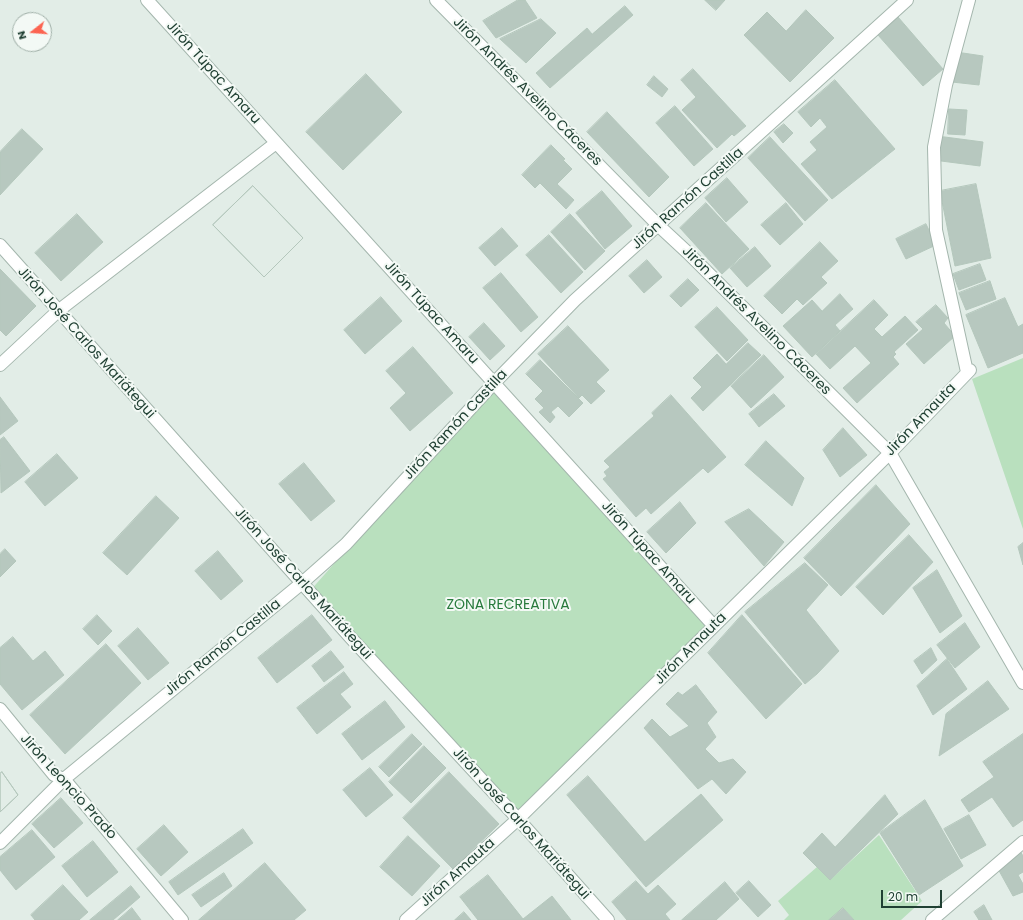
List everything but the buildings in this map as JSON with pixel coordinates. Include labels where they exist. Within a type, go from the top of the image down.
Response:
[{"type":"street","name":"Jirón Túpac Amaru","points":[[147,0],[714,626]]},
{"type":"street","name":"Jirón Andrés Avelino Cáceres","points":[[436,0],[658,226],[693,258],[890,453],[1023,683]]},
{"type":"street","name":"Jirón Ramón Castilla","points":[[0,843],[64,779],[302,583],[346,544],[494,383],[575,300],[907,0]]},
{"type":"street","name":"Jirón Amauta","points":[[406,920],[518,819],[890,453],[968,371],[936,230],[934,147],[946,85],[969,0]]},
{"type":"street","points":[[0,365],[58,311],[276,143]]},
{"type":"street","name":"Jirón José Carlos Mariátegui","points":[[0,245],[302,583],[518,819],[608,920]]},
{"type":"street","name":"Jirón Leoncio Prado","points":[[0,709],[54,775],[64,779],[182,920]]},
{"type":"street","points":[[932,920],[1023,842]]},
{"type":"green space","points":[[1023,358],[1023,529],[972,379]]},
{"type":"green space","name":"ZONA RECREATIVA","points":[[494,383],[714,626],[518,819],[309,592]]},
{"type":"green space","points":[[879,835],[922,901],[901,920],[854,920],[843,908],[829,920],[784,920],[789,915],[778,901],[817,867],[830,880]]}]
